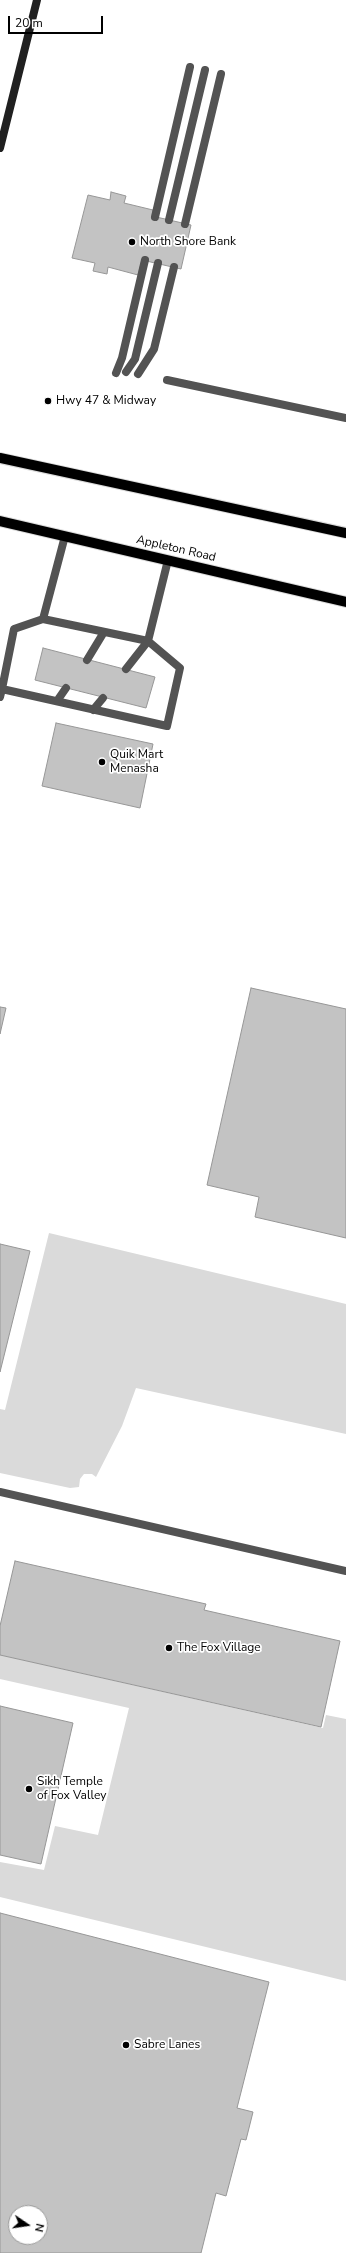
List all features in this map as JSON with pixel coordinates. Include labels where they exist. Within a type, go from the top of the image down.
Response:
[{"type":"main road","points":[[0,148],[2,134],[37,0]]},
{"type":"main road","points":[[0,458],[346,533]]},
{"type":"main road","name":"Appleton Road","points":[[0,521],[346,602]]},
{"type":"lane","points":[[155,216],[190,67]]},
{"type":"lane","points":[[169,220],[205,70]]},
{"type":"lane","points":[[184,224],[221,74]]},
{"type":"lane","points":[[116,373],[122,358],[145,260]]},
{"type":"lane","points":[[126,372],[135,359],[158,263]]},
{"type":"lane","points":[[138,374],[154,349],[174,267]]},
{"type":"lane","points":[[167,380],[346,418]]},
{"type":"lane","points":[[43,620],[65,536]]},
{"type":"lane","points":[[126,669],[148,641],[168,560]]},
{"type":"lane","points":[[43,620],[104,632],[148,641],[180,668],[167,726],[57,701],[1,693],[14,629],[43,620]]},
{"type":"lane","points":[[87,660],[104,632]]},
{"type":"lane","points":[[57,701],[66,688]]},
{"type":"lane","points":[[94,710],[103,698]]},
{"type":"lane","points":[[0,1492],[346,1571]]},
{"type":"shaded area","points":[[49,1233],[346,1304],[346,1434],[136,1388],[122,1426],[96,1477],[92,1474],[84,1474],[80,1479],[79,1487],[70,1488],[0,1473],[0,1409],[5,1410]]},
{"type":"shaded area","points":[[0,1655],[323,1728],[326,1715],[346,1719],[346,1981],[0,1897],[0,1862],[44,1870],[55,1826],[98,1835],[129,1708],[0,1679]]},
{"type":"building","name":"North Shore Bank","points":[[111,192],[126,196],[124,203],[153,210],[152,216],[191,225],[181,269],[142,260],[138,275],[108,267],[107,274],[93,271],[95,263],[72,258],[88,195],[110,200]]},
{"type":"building","points":[[43,648],[155,677],[146,708],[35,680]]},
{"type":"building","points":[[56,723],[153,744],[140,808],[42,786]]},
{"type":"building","points":[[251,988],[346,1009],[346,1238],[255,1217],[259,1197],[207,1185]]},
{"type":"building","points":[[0,1007],[6,1008],[0,1034]]},
{"type":"building","points":[[0,1244],[30,1251],[0,1372]]},
{"type":"building","name":"The Fox Village","points":[[15,1561],[206,1604],[204,1610],[340,1641],[321,1727],[0,1655],[0,1626]]},
{"type":"building","name":"Sikh Temple of Fox Valley","points":[[0,1706],[73,1723],[41,1864],[0,1855]]},
{"type":"building","name":"Sabre Lanes","points":[[0,1913],[269,1982],[237,2108],[253,2112],[246,2140],[241,2139],[226,2196],[216,2193],[201,2253],[0,2253]]},
{"type":"place","name":"North Shore Bank","points":[[132,242]]},
{"type":"place","name":"Hwy 47 & Midway","points":[[48,401]]},
{"type":"place","name":"Quik Mart Menasha","points":[[102,762]]},
{"type":"place","name":"The Fox Village","points":[[169,1648]]},
{"type":"place","name":"Sikh Temple of Fox Valley","points":[[29,1789]]},
{"type":"place","name":"Sabre Lanes","points":[[126,2045]]}]
